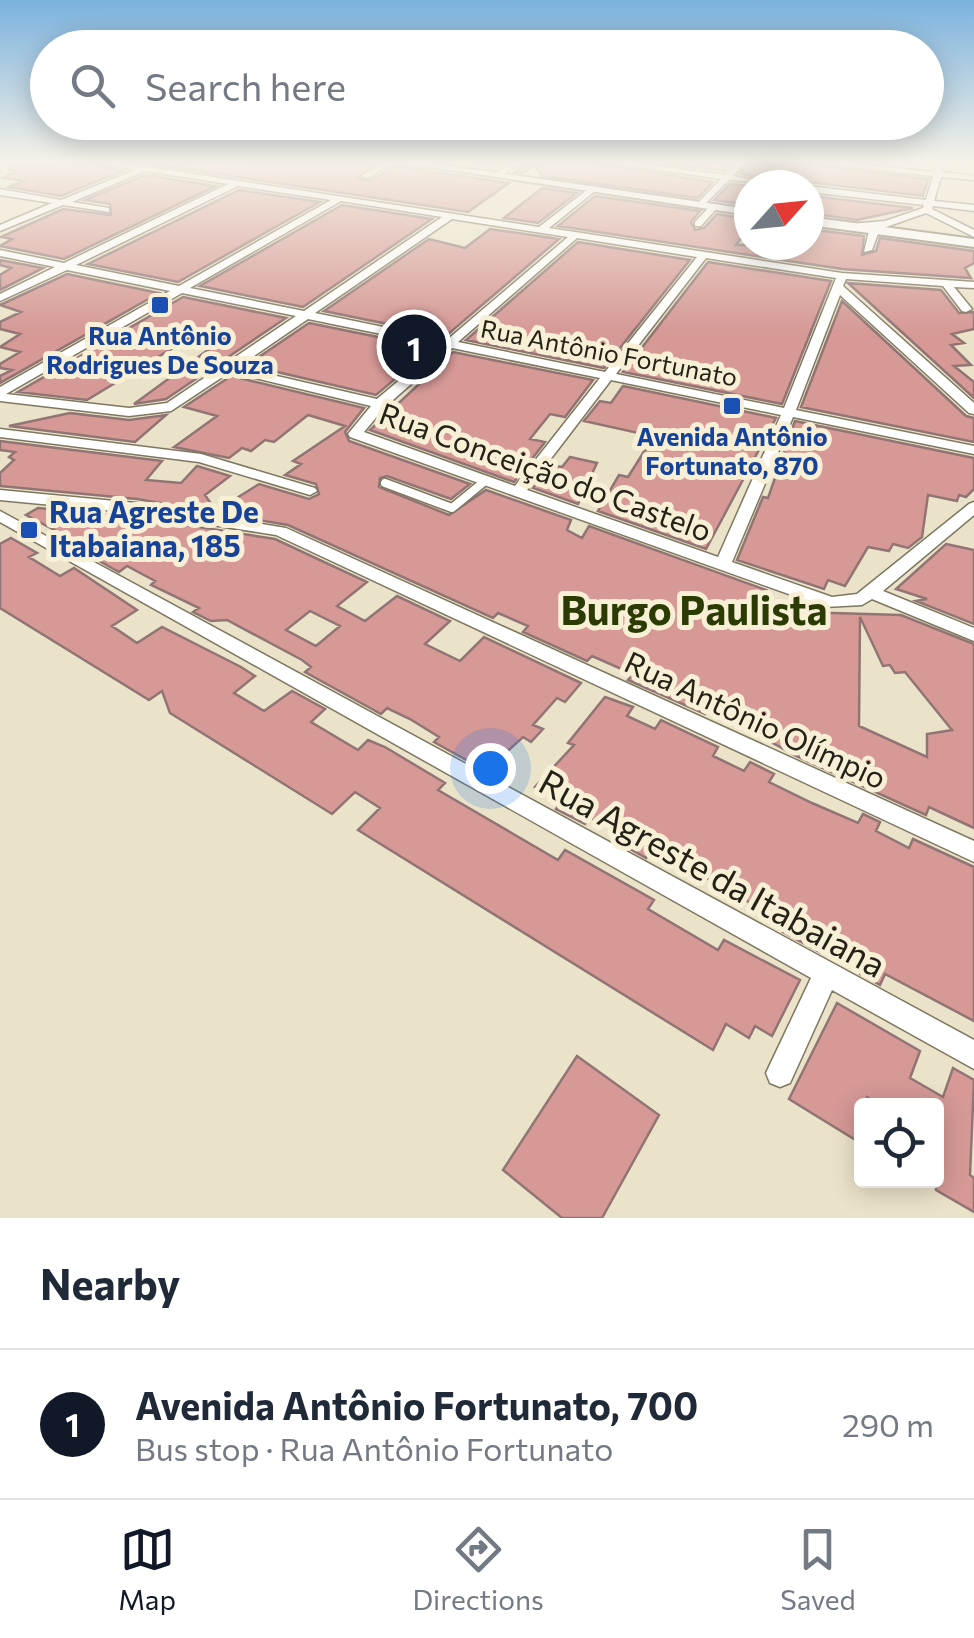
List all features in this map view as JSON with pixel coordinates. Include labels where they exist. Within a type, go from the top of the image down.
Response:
[{"type":"street","points":[[0,228],[24,218]]},
{"type":"street","points":[[0,298],[166,218]]},
{"type":"street","points":[[0,394],[307,218]]},
{"type":"street","points":[[0,394],[154,412],[171,407],[447,218]]},
{"type":"street","points":[[462,218],[702,255],[840,282],[974,285]]},
{"type":"street","points":[[541,230],[556,218]]},
{"type":"street","points":[[698,224],[701,218]]},
{"type":"street","points":[[850,227],[886,224],[902,218]]},
{"type":"street","points":[[945,218],[974,234]]},
{"type":"street","points":[[824,223],[974,243]]},
{"type":"street","points":[[867,250],[874,231]]},
{"type":"street","name":"Rua Conceição do Castelo","points":[[574,236],[454,344],[380,404],[356,430],[359,438],[831,604],[854,602],[870,592],[974,507]]},
{"type":"street","name":"Rua Antônio Fortunato","points":[[0,252],[974,450]]},
{"type":"street","points":[[517,492],[702,255]]},
{"type":"street","points":[[840,282],[974,410]]},
{"type":"street","points":[[722,565],[840,282]]},
{"type":"street","points":[[946,283],[966,309]]},
{"type":"street","points":[[228,368],[380,404]]},
{"type":"street","points":[[0,433],[201,458],[310,491]]},
{"type":"street","name":"Rua Antônio Olímpio","points":[[0,496],[136,508],[280,531],[974,852]]},
{"type":"street","name":"Rua Agreste da Itabaiana","points":[[0,516],[974,1055]]},
{"type":"street","points":[[870,592],[974,635]]},
{"type":"street","points":[[780,1073],[826,975]]},
{"type":"lane","points":[[385,483],[456,508],[484,481]]},
{"type":"building","points":[[43,218],[150,218],[64,259],[0,246],[12,239],[1,237]]},
{"type":"building","points":[[182,218],[292,218],[178,282],[88,264]]},
{"type":"building","points":[[319,218],[432,219],[303,307],[200,286]]},
{"type":"building","points":[[504,218],[545,218],[538,223]]},
{"type":"building","points":[[568,218],[694,218],[691,222],[695,230],[704,228],[713,218],[734,218],[734,253],[558,226]]},
{"type":"building","points":[[490,229],[559,239],[446,336],[324,311],[429,239],[465,248]]},
{"type":"building","points":[[824,231],[864,236],[862,255],[876,251],[880,238],[974,251],[974,263],[965,268],[971,278],[842,269],[783,260],[824,260]]},
{"type":"building","points":[[578,242],[690,260],[604,368],[466,340]]},
{"type":"building","points":[[0,260],[43,268],[0,290],[0,275],[11,268],[0,265]]},
{"type":"building","points":[[708,262],[831,281],[782,404],[623,372]]},
{"type":"building","points":[[67,274],[159,293],[0,383],[0,376],[12,370],[0,368],[0,364],[20,352],[0,347],[20,334],[0,329],[0,322],[21,312],[0,305]]},
{"type":"building","points":[[848,283],[941,290],[959,313],[974,312],[974,329],[952,334],[964,343],[951,345],[971,365],[954,366],[974,382],[974,398]]},
{"type":"building","points":[[183,297],[286,318],[166,399],[134,404],[212,347],[201,331],[87,400],[18,392]]},
{"type":"building","points":[[842,301],[966,416],[974,418],[974,442],[801,407]]},
{"type":"building","points":[[309,323],[432,348],[376,395],[247,365]]},
{"type":"building","points":[[453,352],[593,380],[565,417],[550,414],[530,439],[545,442],[514,482],[370,430]]},
{"type":"building","points":[[231,376],[364,408],[345,432],[349,441],[470,484],[451,499],[387,476],[380,478],[379,487],[449,515],[486,490],[571,520],[567,530],[582,538],[589,526],[766,590],[758,598],[799,612],[901,615],[974,644],[974,828],[929,807],[926,815],[796,756],[764,738],[767,733],[739,720],[709,708],[705,714],[628,680],[633,674],[592,656],[587,661],[523,632],[528,626],[498,613],[493,618],[288,525],[137,499],[0,486],[0,473],[14,460],[9,457],[15,452],[0,450],[0,441],[162,461],[146,480],[181,483],[197,466],[230,476],[205,495],[216,511],[259,484],[309,499],[319,494],[316,484],[285,475],[301,464],[293,461],[345,426],[308,415],[274,442],[265,440],[251,451],[242,448],[229,458],[174,447],[217,416],[184,407]],"holes":[[[860,617],[883,666],[890,665],[895,673],[905,672],[952,730],[927,734],[927,757],[859,726]]]},
{"type":"building","points":[[623,386],[776,418],[706,549],[598,511],[619,475],[628,477],[645,450],[635,448],[643,434],[584,421],[600,401],[611,403]]},
{"type":"building","points":[[70,413],[129,420],[166,415],[135,442],[9,426]]},
{"type":"building","points":[[795,421],[974,458],[974,489],[966,497],[959,495],[957,501],[928,495],[922,537],[908,548],[893,544],[889,551],[868,547],[845,586],[828,580],[824,589],[737,560],[763,497],[768,498]]},
{"type":"building","points":[[570,457],[597,463],[578,504],[533,488],[551,465],[562,467]]},
{"type":"building","points":[[38,508],[136,517],[275,539],[367,582],[337,606],[365,621],[397,596],[450,621],[425,644],[460,661],[484,637],[581,683],[565,702],[557,698],[533,725],[543,729],[531,742],[523,737],[486,771],[434,742],[439,737],[410,719],[387,708],[381,714],[305,672],[311,667],[302,660],[227,620],[211,621],[193,612],[199,608],[151,585],[155,581],[127,566],[119,572],[87,554],[94,551],[26,515]],"holes":[[[310,611],[340,626],[316,646],[286,630]]]},
{"type":"building","points":[[11,538],[37,553],[29,557],[60,576],[74,568],[137,610],[112,626],[137,643],[162,627],[241,667],[255,676],[234,693],[264,711],[292,691],[325,709],[311,722],[358,750],[368,740],[385,747],[445,783],[438,790],[558,860],[565,850],[654,900],[648,909],[718,950],[724,940],[800,980],[772,1036],[755,1026],[749,1038],[726,1024],[713,1050],[358,830],[380,808],[355,792],[332,814],[170,713],[162,691],[149,700],[0,608],[0,544]]},
{"type":"building","points":[[946,544],[974,550],[974,624],[916,601],[927,599],[896,589]]},
{"type":"building","points":[[605,697],[633,707],[627,716],[655,729],[661,720],[718,747],[713,756],[744,771],[750,762],[774,774],[769,782],[812,803],[858,823],[863,814],[880,822],[876,831],[909,848],[913,839],[974,867],[974,1021],[885,974],[880,985],[860,974],[863,964],[825,943],[820,952],[783,932],[788,924],[706,878],[650,850],[646,858],[616,841],[622,834],[590,818],[585,824],[556,809],[561,802],[535,787],[574,745],[568,743]]},
{"type":"building","points":[[837,1003],[920,1051],[910,1078],[943,1097],[953,1068],[974,1080],[970,1175],[974,1178],[974,1212],[936,1190],[944,1188],[944,1098],[854,1098],[854,1139],[789,1099]]},
{"type":"building","points":[[577,1056],[659,1115],[602,1218],[562,1218],[503,1170]]},
{"type":"place","name":"Rua Antônio Rodrigues De Souza","points":[[160,305]]},
{"type":"place","name":"Avenida Antônio Fortunato, 700","points":[[414,347]]},
{"type":"place","name":"Avenida Antônio Fortunato, 870","points":[[732,406]]},
{"type":"place","name":"Rua Agreste De Itabaiana, 185","points":[[29,530]]},
{"type":"district","name":"Burgo Paulista","points":[[694,611]]}]
